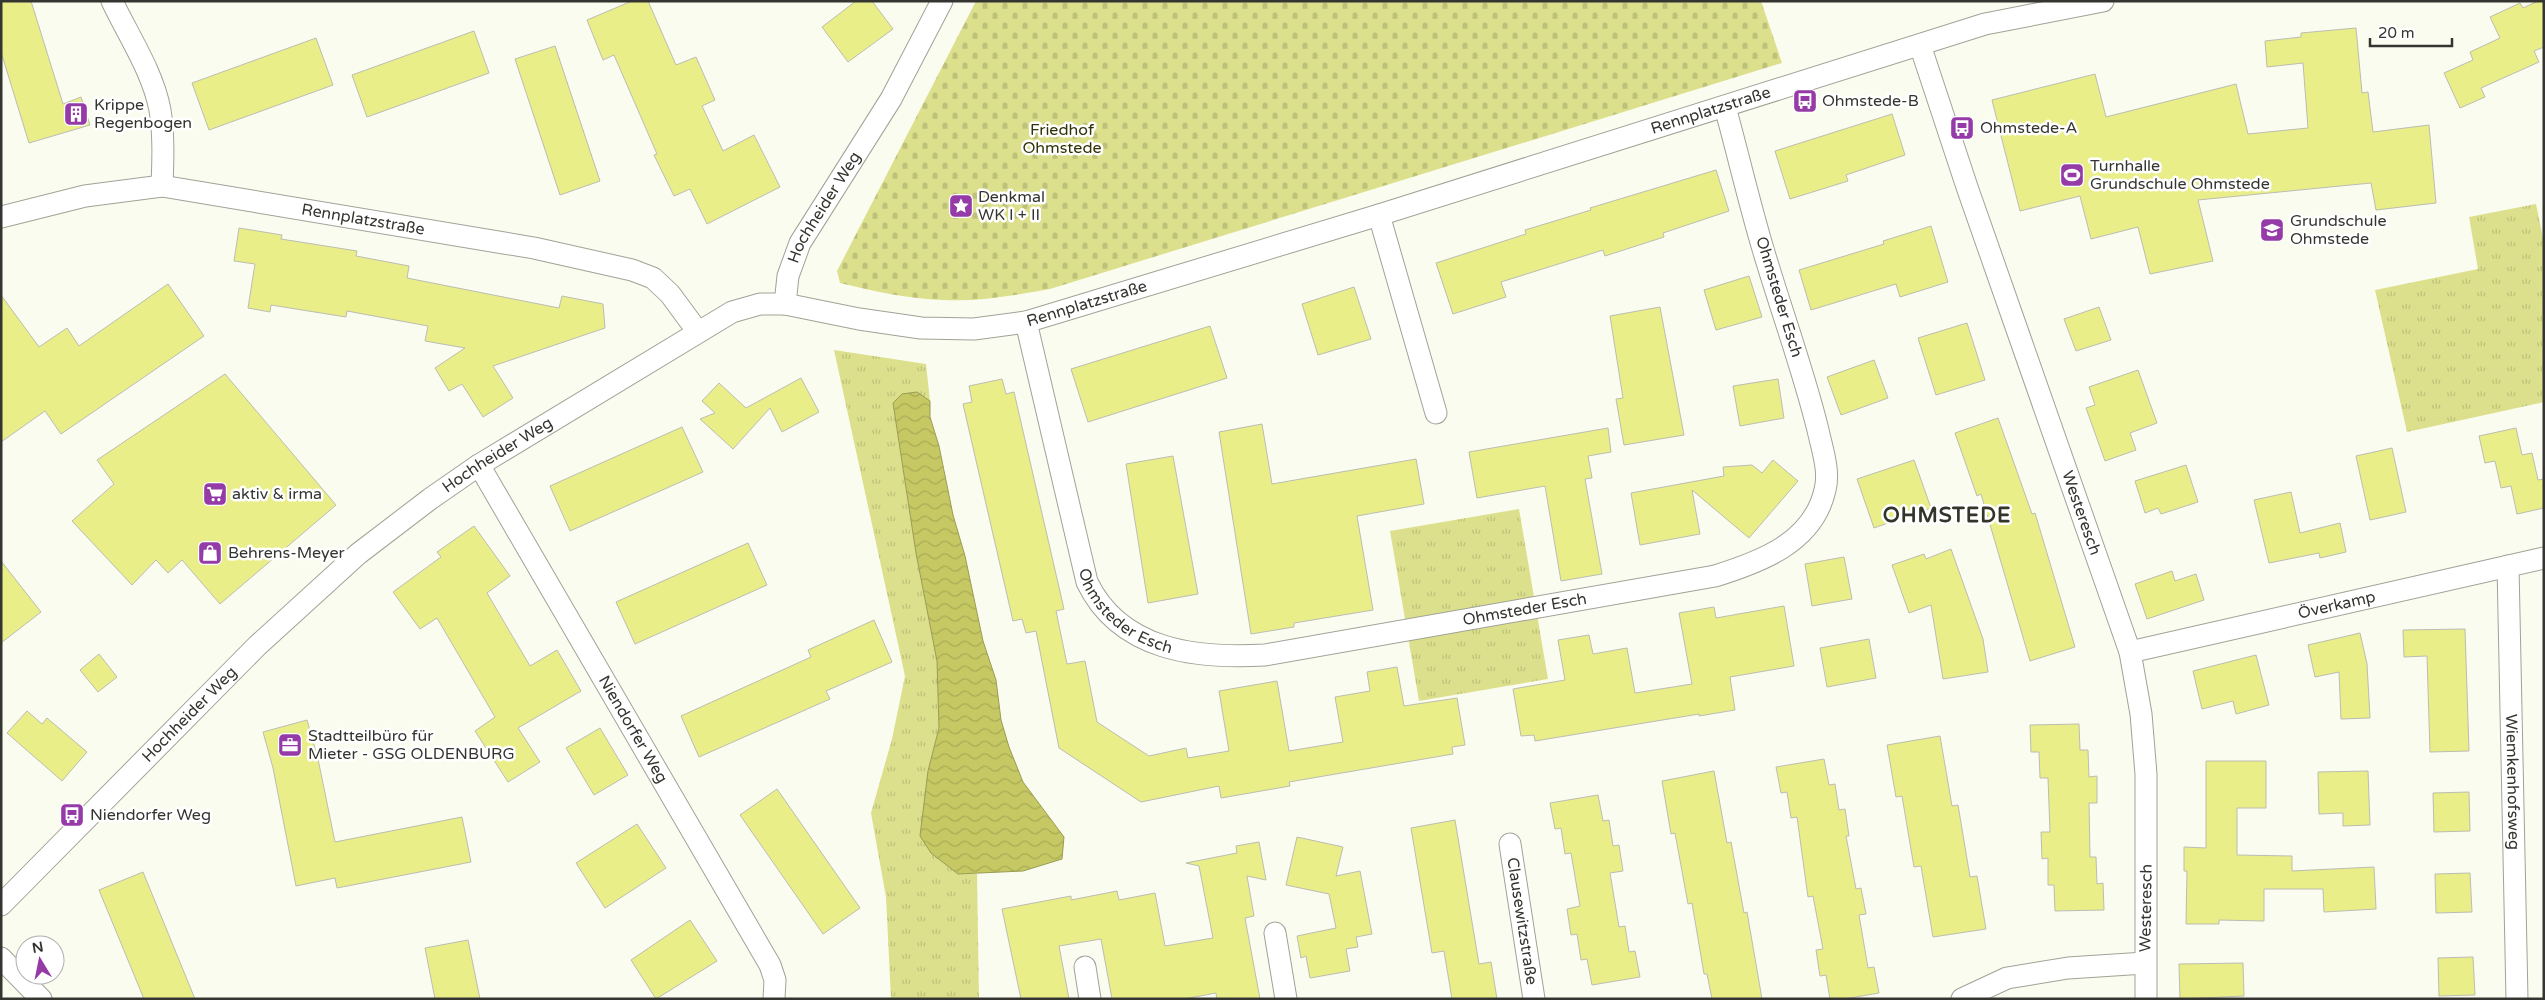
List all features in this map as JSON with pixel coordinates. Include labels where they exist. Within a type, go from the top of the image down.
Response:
[{"type":"street","points":[[112,1],[149,78],[160,108],[164,140],[162,186]]},
{"type":"street","name":"Hochheider Weg","points":[[1,906],[257,646],[358,554],[430,499],[479,465],[732,312],[760,304],[785,304],[788,276],[800,243],[891,99],[942,1]]},
{"type":"street","name":"Rennplatzstraße","points":[[785,304],[860,319],[921,328],[974,329],[1026,322],[1379,215],[1985,24],[2103,1]]},
{"type":"street","name":"Westeresch","points":[[1920,45],[1967,187],[2130,652],[2141,714],[2146,774],[2146,999]]},
{"type":"street","name":"Ohmsteder Esch","points":[[1026,322],[1087,582],[1096,601],[1109,616],[1149,641],[1202,656],[1265,655],[1714,576],[1737,569],[1772,555],[1797,538],[1815,514],[1825,490],[1825,461],[1813,410],[1763,249],[1725,107]]},
{"type":"street","name":"Rennplatzstraße","points":[[1,217],[85,196],[162,186],[534,248],[632,270],[653,278],[670,294],[698,332]]},
{"type":"street","points":[[1379,215],[1436,413]]},
{"type":"street","name":"Niendorfer Weg","points":[[479,465],[770,965],[775,980],[774,999]]},
{"type":"street","name":"Överkamp","points":[[2130,652],[2544,558]]},
{"type":"street","name":"Wiemkenhofsweg","points":[[2508,566],[2518,999]]},
{"type":"street","name":"Clausewitzstraße","points":[[1510,844],[1534,999]]},
{"type":"street","points":[[1275,933],[1286,999]]},
{"type":"street","points":[[1,958],[41,999]]},
{"type":"street","points":[[1962,999],[2007,978],[2068,968],[2145,963]]},
{"type":"street","points":[[1085,967],[1090,999]]},
{"type":"green space","name":"Friedhof Ohmstede","points":[[976,1],[1761,1],[1782,63],[1050,289],[983,299],[943,300],[878,292],[840,283],[837,271]]},
{"type":"green space","points":[[2536,204],[2544,243],[2544,402],[2407,432],[2375,290],[2478,269],[2469,217]]},
{"type":"green space","points":[[834,350],[926,364],[930,401],[917,392],[893,403],[916,553],[937,661],[939,728],[928,771],[958,874],[977,874],[979,999],[891,999],[886,897],[871,813],[892,739],[905,676]]},
{"type":"green space","points":[[1519,509],[1548,679],[1419,701],[1390,531]]},
{"type":"water","points":[[917,392],[930,401],[930,417],[939,446],[953,515],[965,556],[983,641],[996,680],[1001,720],[1009,747],[1023,782],[1064,837],[1062,859],[1023,871],[958,874],[931,853],[920,836],[928,771],[939,728],[937,661],[916,553],[893,403],[902,394]]},
{"type":"building","points":[[1,1],[31,1],[63,104],[81,97],[90,125],[29,143],[1,52]]},
{"type":"building","points":[[632,1],[648,1],[676,65],[696,57],[715,100],[702,106],[723,151],[754,135],[780,187],[707,224],[690,189],[674,196],[654,155],[657,154],[614,55],[603,60],[587,20]]},
{"type":"building","points":[[856,1],[872,1],[893,29],[848,62],[822,27]]},
{"type":"building","points":[[2538,1],[2544,1],[2544,47],[2534,51],[2539,62],[2481,88],[2485,97],[2460,108],[2444,73],[2473,60],[2470,52],[2500,38],[2490,17],[2520,3],[2523,8]]},
{"type":"building","points":[[2356,28],[2362,93],[2368,92],[2373,132],[2429,125],[2436,203],[2376,210],[2371,183],[2198,200],[2213,261],[2150,274],[2138,227],[2091,239],[2080,196],[2020,211],[1992,100],[2095,74],[2106,117],[2236,84],[2248,134],[2308,128],[2303,63],[2267,67],[2265,41],[2301,37],[2301,33]]},
{"type":"building","points":[[474,31],[489,73],[367,117],[352,75]]},
{"type":"building","points":[[316,38],[333,85],[209,130],[192,83]]},
{"type":"building","points":[[555,46],[600,181],[560,195],[515,59]]},
{"type":"building","points":[[1892,114],[1905,155],[1846,175],[1848,181],[1790,199],[1775,151]]},
{"type":"building","points":[[1716,170],[1729,211],[1663,233],[1664,237],[1605,256],[1603,250],[1501,282],[1506,297],[1453,314],[1436,263],[1526,234],[1525,230],[1591,210],[1590,208]]},
{"type":"building","points":[[1931,226],[1948,282],[1900,297],[1896,284],[1811,310],[1799,270],[1884,244],[1883,241]]},
{"type":"building","points":[[239,228],[282,235],[281,239],[357,251],[356,256],[409,266],[407,278],[559,308],[562,296],[603,304],[605,328],[493,366],[513,398],[483,417],[462,384],[449,391],[435,368],[465,348],[425,341],[428,326],[347,311],[346,317],[271,305],[270,312],[248,308],[255,264],[234,261]]},
{"type":"building","points":[[1749,276],[1762,317],[1716,330],[1704,290]]},
{"type":"building","points":[[168,284],[204,336],[61,434],[45,411],[1,442],[1,295],[39,347],[67,328],[79,346]]},
{"type":"building","points":[[1354,287],[1371,339],[1318,355],[1302,304]]},
{"type":"building","points":[[1660,307],[1684,435],[1624,445],[1616,399],[1623,398],[1610,316]]},
{"type":"building","points":[[2099,307],[2111,340],[2076,351],[2064,319]]},
{"type":"building","points":[[1967,323],[1985,380],[1936,395],[1918,338]]},
{"type":"building","points":[[1210,326],[1227,378],[1088,422],[1071,369]]},
{"type":"building","points":[[1874,360],[1888,398],[1841,415],[1827,377]]},
{"type":"building","points":[[2138,370],[2157,423],[2130,433],[2136,450],[2105,461],[2086,408],[2095,405],[2089,387]]},
{"type":"building","name":"aktiv & irma","points":[[225,374],[336,505],[220,604],[182,560],[168,573],[156,560],[132,585],[72,521],[114,484],[97,460]]},
{"type":"building","points":[[801,378],[819,412],[782,432],[770,408],[733,449],[700,419],[715,413],[702,401],[719,383],[746,408]]},
{"type":"building","points":[[1002,379],[1006,394],[1014,392],[1064,609],[1056,611],[1067,664],[1085,661],[1097,722],[1149,756],[1186,748],[1188,758],[1229,751],[1219,691],[1277,681],[1289,751],[1343,742],[1335,697],[1370,691],[1367,672],[1397,667],[1404,706],[1457,698],[1465,745],[1452,747],[1453,754],[1289,782],[1290,786],[1221,798],[1219,786],[1141,802],[1059,748],[1036,631],[1026,633],[1022,619],[1013,621],[963,404],[972,402],[969,386]]},
{"type":"building","points":[[1778,379],[1784,418],[1740,426],[1733,386]]},
{"type":"building","points":[[1998,418],[2032,514],[2035,513],[2075,647],[2030,661],[1981,494],[1977,496],[1955,433]]},
{"type":"building","points":[[1262,424],[1272,484],[1416,459],[1424,504],[1357,516],[1373,610],[1294,623],[1294,627],[1251,634],[1219,432]]},
{"type":"building","points":[[682,427],[703,472],[570,531],[550,486]]},
{"type":"building","points":[[1608,428],[1611,452],[1588,456],[1592,478],[1585,479],[1602,574],[1561,581],[1545,486],[1477,498],[1469,452]]},
{"type":"building","points":[[2516,428],[2522,455],[2532,453],[2538,480],[2544,479],[2544,508],[2517,514],[2511,486],[2501,488],[2495,461],[2485,463],[2479,436]]},
{"type":"building","points":[[2392,448],[2406,512],[2370,520],[2356,456]]},
{"type":"building","points":[[1173,456],[1198,594],[1148,603],[1126,464]]},
{"type":"building","points":[[1773,460],[1798,481],[1749,538],[1692,490],[1700,534],[1640,545],[1631,493],[1724,476],[1723,467],[1752,465],[1762,473]]},
{"type":"building","points":[[1914,460],[1931,508],[1874,528],[1857,479]]},
{"type":"building","points":[[2186,465],[2198,502],[2161,514],[2158,508],[2145,513],[2135,481]]},
{"type":"building","points":[[2291,492],[2300,533],[2340,523],[2346,552],[2320,558],[2319,553],[2269,563],[2254,500]]},
{"type":"building","points":[[474,526],[510,576],[487,593],[530,666],[557,650],[581,691],[518,728],[540,762],[508,782],[475,731],[495,717],[437,618],[420,629],[393,592],[441,557],[437,552]]},
{"type":"building","points":[[748,543],[767,585],[635,644],[616,602]]},
{"type":"building","points":[[1951,549],[1983,639],[1988,672],[1943,679],[1931,605],[1909,613],[1892,565],[1924,554],[1926,559]]},
{"type":"building","points":[[1844,557],[1852,599],[1812,606],[1805,564]]},
{"type":"building","points":[[1,561],[41,612],[1,643]]},
{"type":"building","points":[[2172,571],[2175,581],[2196,574],[2204,600],[2147,619],[2135,584]]},
{"type":"building","points":[[1784,606],[1794,666],[1730,677],[1735,710],[1699,716],[1699,714],[1535,741],[1534,735],[1521,736],[1513,689],[1565,680],[1558,640],[1589,635],[1593,654],[1627,648],[1635,693],[1692,684],[1679,613],[1714,607],[1716,618]]},
{"type":"building","points":[[874,620],[892,662],[826,691],[830,699],[699,757],[681,716],[811,657],[808,650]]},
{"type":"building","points":[[2465,629],[2469,751],[2430,752],[2427,656],[2404,657],[2403,630]]},
{"type":"building","points":[[2360,633],[2367,664],[2370,718],[2341,719],[2339,672],[2315,677],[2308,645]]},
{"type":"building","points":[[1869,639],[1876,678],[1827,687],[1820,648]]},
{"type":"building","points":[[99,654],[117,677],[98,692],[80,670]]},
{"type":"building","points":[[2256,655],[2269,705],[2236,714],[2233,701],[2202,709],[2193,671]]},
{"type":"building","points":[[27,711],[42,724],[47,718],[87,752],[62,781],[7,733]]},
{"type":"building","points":[[307,720],[318,759],[335,842],[462,817],[471,862],[337,888],[335,878],[296,886],[273,768],[263,732]]},
{"type":"building","points":[[2079,724],[2080,750],[2088,750],[2089,777],[2097,776],[2097,803],[2089,803],[2090,857],[2096,857],[2097,884],[2103,883],[2104,910],[2055,911],[2054,885],[2048,885],[2048,858],[2042,859],[2041,832],[2050,832],[2048,778],[2040,778],[2039,752],[2031,752],[2030,725]]},
{"type":"building","points":[[600,728],[628,775],[594,795],[566,748]]},
{"type":"building","points":[[1940,736],[1952,806],[1958,805],[1970,877],[1977,876],[1986,929],[1933,937],[1921,866],[1914,867],[1902,796],[1896,797],[1887,745]]},
{"type":"building","points":[[1824,759],[1829,785],[1835,784],[1839,810],[1845,809],[1849,836],[1846,836],[1856,889],[1861,888],[1866,914],[1859,915],[1868,968],[1874,967],[1879,993],[1844,999],[1830,999],[1826,975],[1820,976],[1816,950],[1823,949],[1813,896],[1808,897],[1797,817],[1791,818],[1787,792],[1781,793],[1776,767]]},
{"type":"building","points":[[2206,761],[2266,761],[2266,808],[2237,808],[2237,855],[2292,856],[2292,871],[2374,867],[2376,909],[2324,912],[2323,889],[2264,889],[2264,921],[2219,920],[2219,924],[2186,924],[2187,871],[2184,871],[2184,847],[2206,848]]},
{"type":"building","points":[[1714,771],[1727,843],[1731,842],[1744,913],[1747,912],[1762,999],[1712,999],[1707,974],[1704,974],[1692,903],[1688,904],[1675,833],[1671,834],[1662,781]]},
{"type":"building","points":[[2368,771],[2370,825],[2343,826],[2343,813],[2319,814],[2318,772]]},
{"type":"building","points":[[777,789],[860,908],[823,934],[740,815]]},
{"type":"building","points":[[2469,792],[2470,831],[2434,832],[2433,793]]},
{"type":"building","points":[[1598,795],[1603,821],[1609,820],[1613,846],[1619,845],[1623,871],[1610,873],[1619,927],[1625,926],[1629,952],[1635,951],[1640,977],[1592,985],[1587,959],[1581,960],[1577,934],[1571,935],[1567,909],[1580,906],[1571,853],[1565,854],[1561,828],[1555,829],[1550,803]]},
{"type":"building","points":[[1455,820],[1479,964],[1491,962],[1497,999],[1452,999],[1444,951],[1432,953],[1411,828]]},
{"type":"building","points":[[637,824],[666,868],[605,908],[576,863]]},
{"type":"building","points":[[1297,837],[1343,847],[1336,876],[1360,871],[1372,934],[1356,937],[1358,947],[1346,949],[1350,971],[1310,978],[1306,956],[1301,958],[1297,936],[1336,928],[1329,894],[1286,885]]},
{"type":"building","points":[[1259,842],[1266,880],[1247,876],[1254,916],[1245,918],[1260,999],[1217,999],[1216,993],[1184,999],[1112,999],[1101,939],[1059,946],[1069,999],[1021,999],[1002,909],[1071,896],[1071,900],[1117,891],[1119,900],[1155,893],[1165,946],[1213,938],[1199,866],[1186,863],[1237,853],[1236,846]]},
{"type":"building","points":[[143,872],[195,999],[144,999],[99,890]]},
{"type":"building","points":[[2470,873],[2472,912],[2436,913],[2435,874]]},
{"type":"building","points":[[690,920],[717,961],[656,999],[631,960]]},
{"type":"building","points":[[468,940],[480,999],[435,999],[425,948]]},
{"type":"building","points":[[2473,957],[2475,995],[2439,996],[2438,958]]},
{"type":"building","points":[[2243,963],[2244,996],[2180,999],[2179,964]]},
{"type":"place","name":"Ohmstede-B","points":[[1805,101]]},
{"type":"place","name":"Krippe Regenbogen","points":[[76,114]]},
{"type":"place","name":"Ohmstede-A","points":[[1962,128]]},
{"type":"place","name":"Turnhalle Grundschule Ohmstede","points":[[2072,175]]},
{"type":"place","name":"Denkmal WK I + II","points":[[961,206]]},
{"type":"place","name":"Grundschule Ohmstede","points":[[2272,230]]},
{"type":"place","name":"aktiv & irma","points":[[215,494]]},
{"type":"place","name":"Behrens-Meyer","points":[[210,553]]},
{"type":"place","name":"Stadtteilbüro für Mieter - GSG OLDENBURG","points":[[290,745]]},
{"type":"place","name":"Niendorfer Weg","points":[[72,815]]},
{"type":"district","name":"OHMSTEDE","points":[[1947,515]]}]
